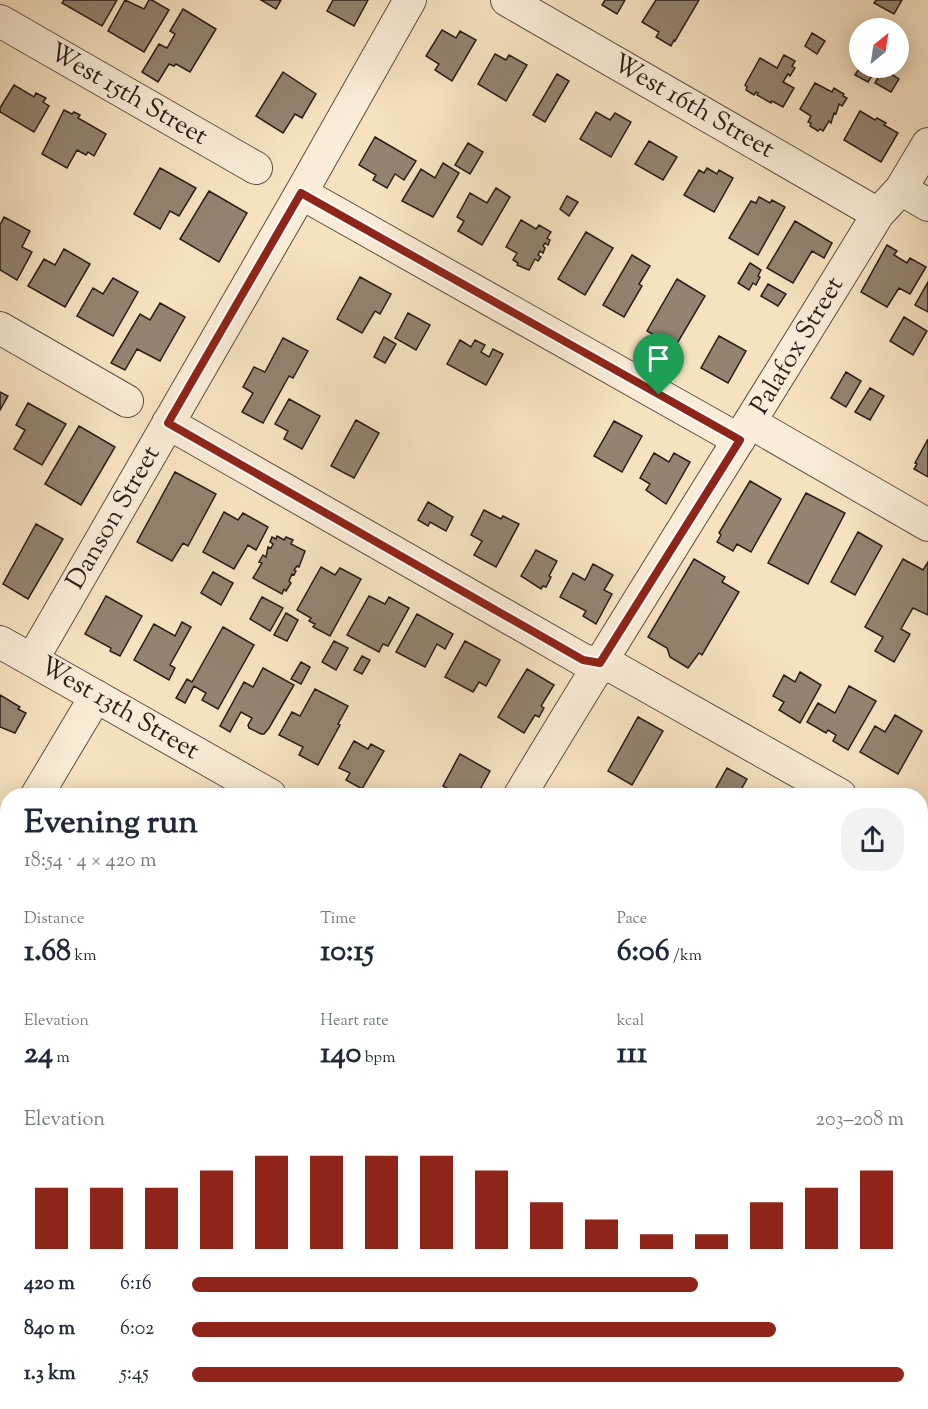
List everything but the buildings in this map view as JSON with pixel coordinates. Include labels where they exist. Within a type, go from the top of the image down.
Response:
[{"type":"street","name":"Danson Street","points":[[32,660],[410,0]]},
{"type":"street","name":"West 16th Street","points":[[507,0],[878,214]]},
{"type":"street","name":"West 15th Street","points":[[0,21],[256,168]]},
{"type":"street","name":"Palafox Street","points":[[524,788],[878,214],[901,189],[928,144]]},
{"type":"street","points":[[901,189],[928,205]]},
{"type":"street","points":[[301,193],[745,431],[928,525]]},
{"type":"street","points":[[0,328],[127,401]]},
{"type":"street","points":[[168,423],[583,660],[615,668],[828,788]]},
{"type":"street","name":"West 13th Street","points":[[0,642],[258,788]]},
{"type":"street","points":[[41,788],[96,696]]},
{"type":"route","points":[[301,193],[659,395],[740,440],[600,663],[583,660],[168,423],[301,193]]}]
